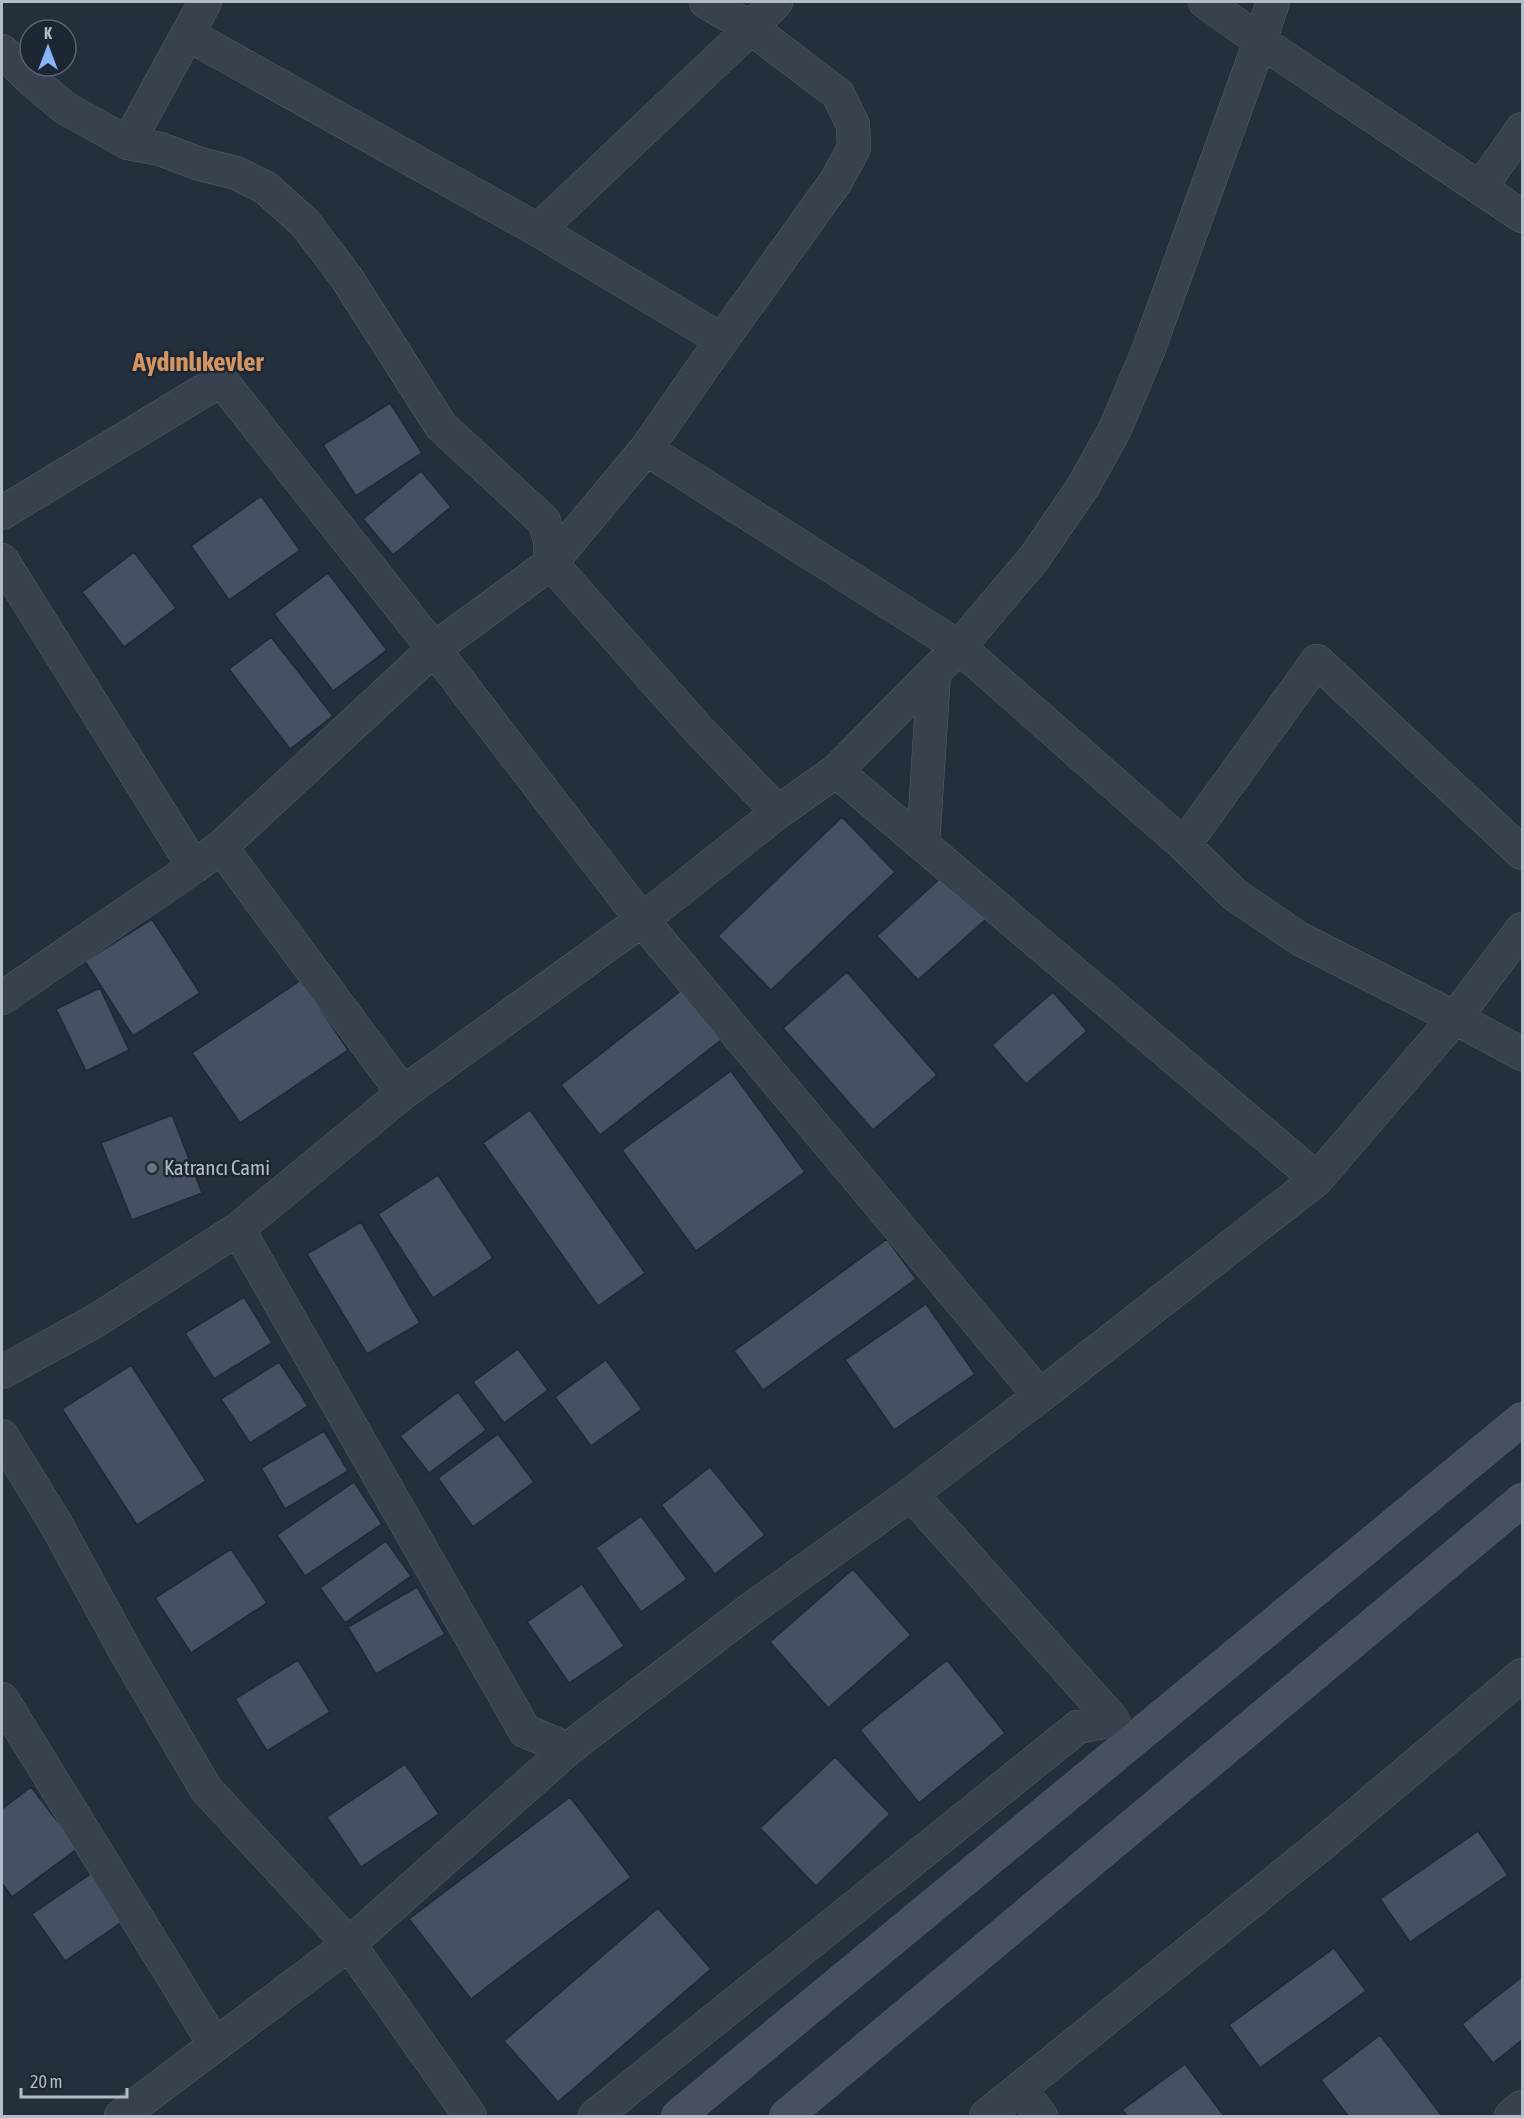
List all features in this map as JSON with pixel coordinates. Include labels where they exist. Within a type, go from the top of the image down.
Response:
[{"type":"main road","points":[[678,2116],[1522,1419]]},
{"type":"main road","points":[[786,2116],[1522,1500]]},
{"type":"street","points":[[128,143],[205,2]]},
{"type":"street","points":[[2,998],[221,847],[434,649],[551,563],[646,449],[836,181],[854,148],[853,125],[838,94],[750,28],[706,2]]},
{"type":"street","points":[[538,230],[776,2]]},
{"type":"street","points":[[1205,2],[1522,216]]},
{"type":"street","points":[[2,1372],[97,1320],[238,1229],[403,1093],[642,920],[778,812],[836,771],[959,648],[1035,556],[1084,485],[1115,429],[1148,351],[1273,2]]},
{"type":"street","points":[[187,34],[538,230],[722,340]]},
{"type":"street","points":[[2,51],[33,82],[65,108],[128,143],[160,149],[200,164],[236,173],[266,188],[305,223],[346,277],[441,426],[544,522],[550,540],[551,563],[697,728],[778,812]]},
{"type":"street","points":[[1481,188],[1522,129]]},
{"type":"street","points":[[2,513],[221,380],[434,649],[642,920],[1040,1396]]},
{"type":"street","points":[[646,449],[959,648],[1184,845],[1235,895],[1300,939],[1522,1054]]},
{"type":"street","points":[[2,560],[194,867]]},
{"type":"street","points":[[1184,845],[1317,661],[1522,853]]},
{"type":"street","points":[[923,845],[934,672]]},
{"type":"street","points":[[836,771],[1317,1179]]},
{"type":"street","points":[[221,847],[403,1093]]},
{"type":"street","points":[[122,2116],[349,1944],[568,1749],[750,1609],[910,1494],[1040,1396],[1317,1179],[1455,1018],[1522,929]]},
{"type":"street","points":[[238,1229],[525,1731],[568,1749]]},
{"type":"street","points":[[2,1436],[56,1524],[128,1656],[206,1789],[349,1944],[470,2116]]},
{"type":"street","points":[[596,2116],[1078,1727],[1113,1720],[910,1494]]},
{"type":"street","points":[[986,2116],[1307,1856],[1522,1675]]},
{"type":"street","points":[[2,1699],[215,2045]]},
{"type":"street","points":[[1020,2089],[1041,2116]]},
{"type":"street","points":[[1511,2116],[1522,2107]]},
{"type":"building","points":[[390,403],[422,453],[356,496],[323,445]]},
{"type":"building","points":[[421,471],[451,507],[393,555],[363,519]]},
{"type":"building","points":[[261,496],[300,550],[229,600],[191,546]]},
{"type":"building","points":[[134,552],[176,608],[124,647],[82,592]]},
{"type":"building","points":[[328,573],[387,650],[333,691],[274,614]]},
{"type":"building","points":[[271,637],[333,716],[290,749],[229,669]]},
{"type":"building","points":[[842,817],[895,872],[771,990],[718,936]]},
{"type":"building","points":[[945,874],[986,919],[918,980],[877,936]]},
{"type":"building","points":[[152,919],[200,993],[133,1036],[85,961]]},
{"type":"building","points":[[847,972],[937,1075],[873,1130],[783,1028]]},
{"type":"building","points":[[301,980],[348,1050],[240,1123],[192,1053]]},
{"type":"building","points":[[100,988],[129,1050],[86,1071],[56,1009]]},
{"type":"building","points":[[682,990],[721,1040],[600,1135],[561,1085]]},
{"type":"building","points":[[1053,992],[1087,1031],[1026,1084],[992,1045]]},
{"type":"building","points":[[731,1071],[805,1172],[696,1251],[622,1150]]},
{"type":"building","points":[[530,1110],[645,1273],[598,1306],[483,1143]]},
{"type":"building","name":"Katrancı Cami","points":[[172,1115],[202,1193],[132,1220],[101,1143]]},
{"type":"building","points":[[438,1175],[493,1258],[433,1298],[378,1214]]},
{"type":"building","points":[[361,1222],[420,1323],[367,1354],[307,1254]]},
{"type":"building","points":[[887,1239],[916,1279],[763,1390],[734,1351]]},
{"type":"building","points":[[244,1297],[272,1343],[214,1379],[185,1333]]},
{"type":"building","points":[[926,1304],[975,1374],[894,1430],[845,1360]]},
{"type":"building","points":[[518,1349],[548,1390],[504,1423],[473,1382]]},
{"type":"building","points":[[606,1360],[642,1409],[591,1446],[555,1397]]},
{"type":"building","points":[[279,1362],[308,1406],[250,1443],[221,1399]]},
{"type":"building","points":[[131,1365],[206,1481],[137,1525],[62,1409]]},
{"type":"building","points":[[458,1392],[486,1430],[429,1473],[400,1436]]},
{"type":"building","points":[[324,1431],[348,1471],[285,1509],[261,1468]]},
{"type":"building","points":[[498,1434],[534,1482],[473,1527],[438,1478]]},
{"type":"building","points":[[710,1467],[765,1535],[715,1574],[661,1505]]},
{"type":"building","points":[[354,1482],[382,1524],[305,1576],[277,1535]]},
{"type":"building","points":[[641,1516],[687,1579],[641,1612],[596,1548]]},
{"type":"building","points":[[386,1541],[411,1576],[345,1623],[320,1588]]},
{"type":"building","points":[[231,1549],[267,1603],[191,1653],[155,1598]]},
{"type":"building","points":[[853,1569],[911,1635],[828,1708],[770,1642]]},
{"type":"building","points":[[582,1584],[624,1646],[569,1683],[527,1622]]},
{"type":"building","points":[[417,1587],[445,1634],[376,1674],[348,1627]]},
{"type":"building","points":[[298,1660],[330,1712],[267,1751],[235,1699]]},
{"type":"building","points":[[947,1660],[1005,1733],[919,1803],[860,1730]]},
{"type":"building","points":[[835,1757],[890,1814],[816,1886],[760,1828]]},
{"type":"building","points":[[405,1764],[439,1814],[361,1867],[327,1817]]},
{"type":"building","points":[[31,1787],[78,1848],[12,1897],[2,1883],[2,1809]]},
{"type":"building","points":[[570,1797],[631,1877],[471,1999],[409,1919]]},
{"type":"building","points":[[1478,1831],[1508,1875],[1410,1942],[1380,1899]]},
{"type":"building","points":[[92,1873],[125,1920],[65,1961],[32,1914]]},
{"type":"building","points":[[658,1908],[711,1969],[558,2102],[504,2041]]},
{"type":"building","points":[[1334,1948],[1366,1991],[1260,2068],[1229,2025]]},
{"type":"building","points":[[1522,1977],[1522,2040],[1493,2063],[1462,2024]]},
{"type":"building","points":[[1380,2035],[1442,2116],[1348,2116],[1321,2080]]},
{"type":"building","points":[[1185,2064],[1224,2116],[1127,2116],[1122,2110]]},
{"type":"place","name":"Katrancı Cami","points":[[152,1168]]},
{"type":"district","name":"Aydınlıkevler","points":[[198,362]]}]
